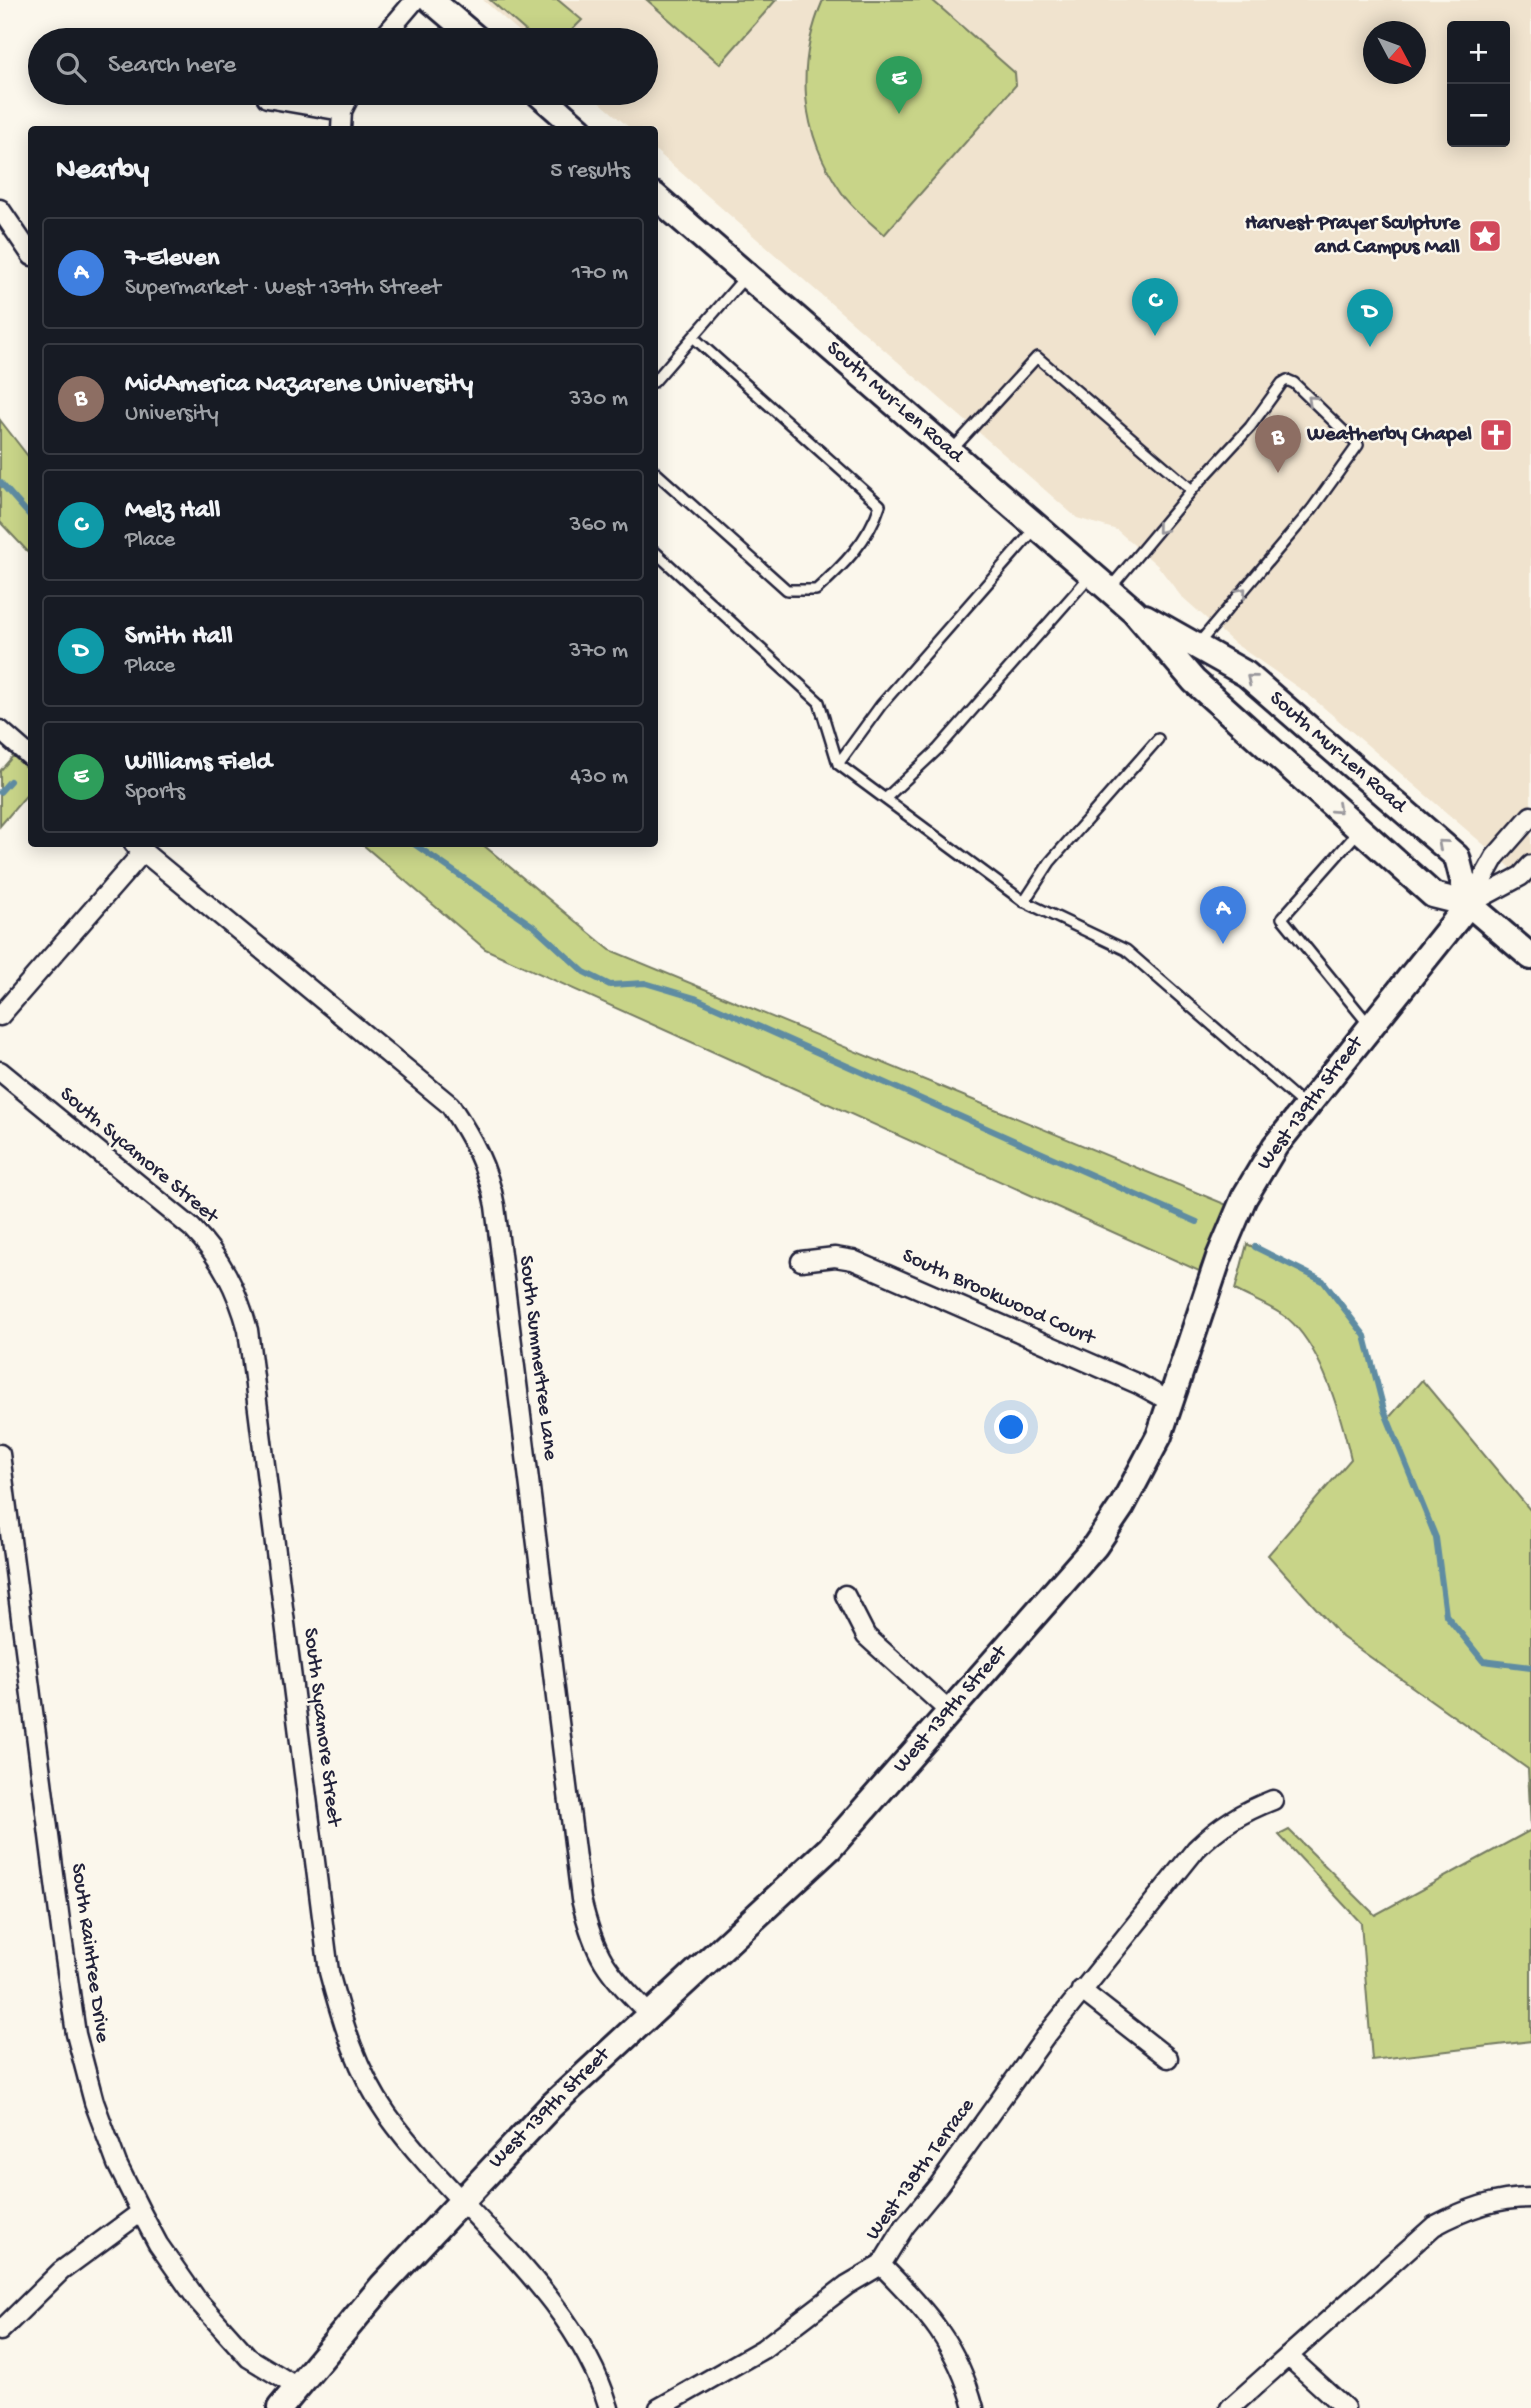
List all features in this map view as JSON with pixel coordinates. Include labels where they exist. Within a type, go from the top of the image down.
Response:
[{"type":"street","points":[[392,28],[415,0]]},
{"type":"street","points":[[431,0],[464,28]]},
{"type":"street","points":[[307,105],[342,111]]},
{"type":"street","points":[[341,126],[345,105]]},
{"type":"street","points":[[552,105],[575,126]]},
{"type":"street","name":"South Mur-Len Road","points":[[658,198],[1134,611],[1194,681],[1433,895],[1469,904],[1531,957]]},
{"type":"street","points":[[0,209],[28,250]]},
{"type":"street","name":"South Mur-Len Road","points":[[1134,611],[1246,674],[1458,857],[1469,904]]},
{"type":"street","points":[[0,730],[28,754]]},
{"type":"street","points":[[1469,904],[1495,856],[1531,816]]},
{"type":"street","points":[[0,1016],[139,848]]},
{"type":"street","name":"South Summertree Lane","points":[[139,848],[450,1105],[478,1147],[490,1181],[495,1206],[581,1899],[589,1932],[609,1973],[648,2013]]},
{"type":"street","points":[[1469,904],[1521,876],[1531,865]]},
{"type":"street","name":"West 139th Street","points":[[280,2408],[382,2286],[550,2107],[648,2013],[830,1848],[1095,1546],[1148,1459],[1171,1402],[1219,1257],[1244,1199],[1275,1146],[1469,904]]},
{"type":"street","name":"South Sycamore Street","points":[[0,1071],[191,1228],[209,1246],[229,1275],[240,1300],[257,1396],[329,1972],[341,2019],[355,2054],[384,2111],[411,2147],[537,2285],[576,2340],[603,2389],[609,2408]]},
{"type":"street","name":"South Brookwood Court","points":[[801,1261],[835,1257],[853,1260],[1138,1384],[1171,1402]]},
{"type":"street","name":"South Raintree Drive","points":[[0,1454],[76,2034],[94,2102],[117,2164],[158,2245],[198,2301],[249,2358],[297,2388]]},
{"type":"street","points":[[845,1595],[852,1615],[866,1636],[950,1712]]},
{"type":"street","name":"West 138th Terrace","points":[[659,2408],[763,2349],[847,2285],[881,2265],[905,2226],[939,2185],[1081,1990],[1138,1918],[1215,1831],[1242,1812],[1273,1800]]},
{"type":"street","points":[[1081,1990],[1168,2058]]},
{"type":"street","points":[[1230,2408],[1434,2225],[1461,2211],[1490,2202],[1531,2198]]},
{"type":"street","points":[[0,2331],[61,2271],[141,2212]]},
{"type":"street","points":[[881,2265],[924,2308],[949,2342],[966,2378],[974,2408]]},
{"type":"street","points":[[1289,2356],[1345,2408]]},
{"type":"lane","points":[[658,377],[747,275]]},
{"type":"lane","points":[[658,475],[787,590],[816,590],[832,575],[874,523],[880,505],[693,337]]},
{"type":"lane","points":[[950,452],[1037,357],[1192,490]]},
{"type":"lane","points":[[885,799],[938,749],[1192,490],[1287,380],[1357,445],[1312,509],[1198,645]]},
{"type":"lane","points":[[838,764],[881,705],[1036,527]]},
{"type":"lane","points":[[658,555],[819,702],[838,764],[1024,902],[1126,950],[1307,1107]]},
{"type":"lane","points":[[1024,902],[1050,862],[1158,739]]},
{"type":"lane","points":[[1360,830],[1282,918],[1370,1027]]},
{"type":"shaded area","points":[[483,0],[1531,0],[1531,885],[1309,695],[1234,643],[1180,595],[1158,566],[1117,530],[1077,518],[658,153],[658,126],[628,126],[603,105],[658,105],[658,28],[515,28]]},
{"type":"green space","points":[[490,0],[558,0],[582,20],[574,28],[522,28]]},
{"type":"green space","points":[[647,0],[776,0],[720,64]]},
{"type":"green space","points":[[823,0],[932,0],[1015,73],[1016,85],[884,235],[856,210],[842,193],[817,147],[810,123],[806,99],[808,50]]},
{"type":"green space","points":[[0,420],[28,456],[28,552],[0,522]]},
{"type":"green space","points":[[13,756],[28,769],[28,793],[0,826],[0,771]]},
{"type":"green space","points":[[366,847],[486,847],[610,950],[1227,1205],[1199,1271],[485,949]]},
{"type":"green space","points":[[1247,1244],[1323,1281],[1365,1336],[1388,1419],[1422,1380],[1531,1511],[1531,1829],[1528,1769],[1342,1637],[1268,1555],[1351,1459],[1328,1381],[1308,1342],[1283,1315],[1235,1290]]},
{"type":"green space","points":[[1289,1830],[1375,1915],[1531,1830],[1531,2041],[1372,2060],[1361,1923],[1279,1835]]},
{"type":"waterway","points":[[0,482],[28,514]]},
{"type":"waterway","points":[[0,792],[10,781]]},
{"type":"waterway","points":[[418,847],[536,928],[584,972],[610,985],[645,983],[695,998],[1197,1222]]},
{"type":"waterway","points":[[1255,1247],[1323,1281],[1365,1336],[1384,1410],[1436,1538],[1446,1615],[1483,1661],[1531,1667]]},
{"type":"place","name":"Williams Field","points":[[899,114]]},
{"type":"place","name":"Harvest Prayer Sculpture and Campus Mall","points":[[1485,236]]},
{"type":"place","name":"Melz Hall","points":[[1155,336]]},
{"type":"place","name":"Smith Hall","points":[[1370,347]]},
{"type":"place","name":"Weatherby Chapel","points":[[1496,435]]},
{"type":"place","name":"MidAmerica Nazarene University","points":[[1278,473]]},
{"type":"place","name":"7-Eleven","points":[[1223,944]]}]
